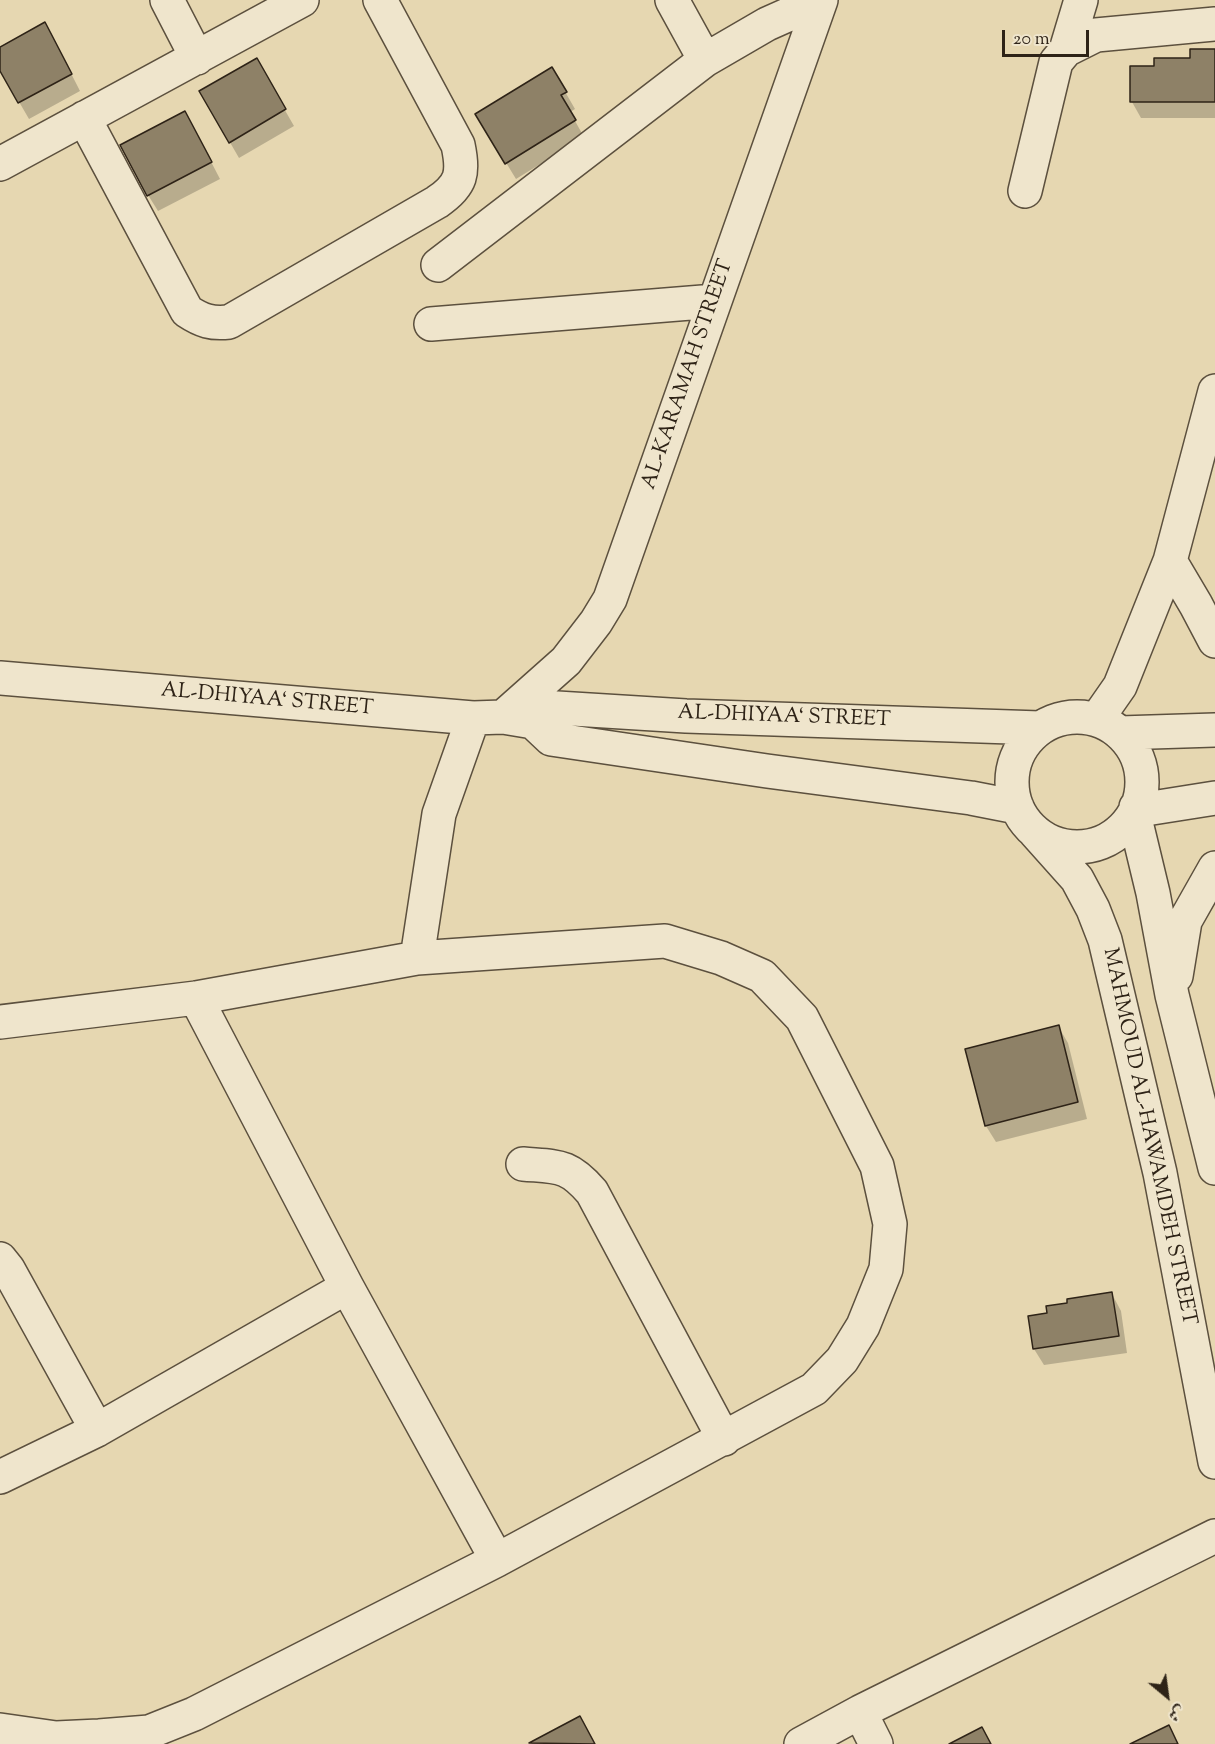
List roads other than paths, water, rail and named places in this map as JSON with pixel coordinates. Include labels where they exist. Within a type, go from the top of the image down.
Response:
[{"type":"street","points":[[167,0],[197,58]]},
{"type":"street","points":[[0,164],[302,0]]},
{"type":"street","points":[[84,118],[187,311],[201,320],[215,324],[229,322],[437,202],[448,195],[456,184],[462,165],[458,145],[380,0]]},
{"type":"street","points":[[672,0],[705,60]]},
{"type":"street","points":[[438,265],[705,60],[767,24],[821,0]]},
{"type":"street","name":"AL-KARAMAH STREET","points":[[503,719],[566,662],[610,599],[821,0]]},
{"type":"street","points":[[1025,191],[1056,62],[1066,50],[1081,0]]},
{"type":"street","points":[[1066,50],[1096,35],[1215,24]]},
{"type":"street","points":[[431,324],[715,301]]},
{"type":"street","points":[[1109,726],[1120,686],[1170,561],[1215,391]]},
{"type":"street","points":[[1170,561],[1215,641]]},
{"type":"street","name":"AL-DHIYAA‘ STREET","points":[[0,678],[503,719],[557,708],[686,716],[1040,728]]},
{"type":"street","points":[[1215,798],[1135,811],[1112,836],[1087,846],[1078,847],[1060,844],[1026,820],[1013,798],[1011,778],[1016,759],[1025,741],[1040,728],[1067,717],[1088,717],[1109,726],[1133,749],[1141,767],[1141,787],[1135,811],[1172,995],[1215,1168]]},
{"type":"street","points":[[417,958],[440,813],[503,719]]},
{"type":"street","name":"AL-DHIYAA‘ STREET","points":[[503,719],[551,739],[971,798],[1026,820]]},
{"type":"street","points":[[1109,726],[1215,730]]},
{"type":"street","name":"MAHMOUD AL-HAWAMDEH STREET","points":[[1026,820],[1077,879],[1093,909],[1105,940],[1160,1173],[1215,1462]]},
{"type":"street","points":[[1172,995],[1185,921],[1215,868]]},
{"type":"street","points":[[0,1022],[196,998],[417,958],[665,941],[721,958],[762,976],[802,1018],[877,1166],[890,1224],[886,1269],[863,1326],[842,1360],[814,1389],[497,1560],[194,1714],[149,1732],[56,1738],[0,1730]]},
{"type":"street","points":[[196,998],[347,1287],[497,1560]]},
{"type":"street","points":[[523,1164],[565,1168],[579,1177],[592,1192],[724,1439]]},
{"type":"street","points":[[0,1259],[8,1269],[97,1430]]},
{"type":"street","points":[[0,1477],[97,1430],[347,1287]]},
{"type":"street","points":[[801,1744],[860,1712],[1215,1536]]},
{"type":"street","points":[[860,1712],[876,1744]]}]
